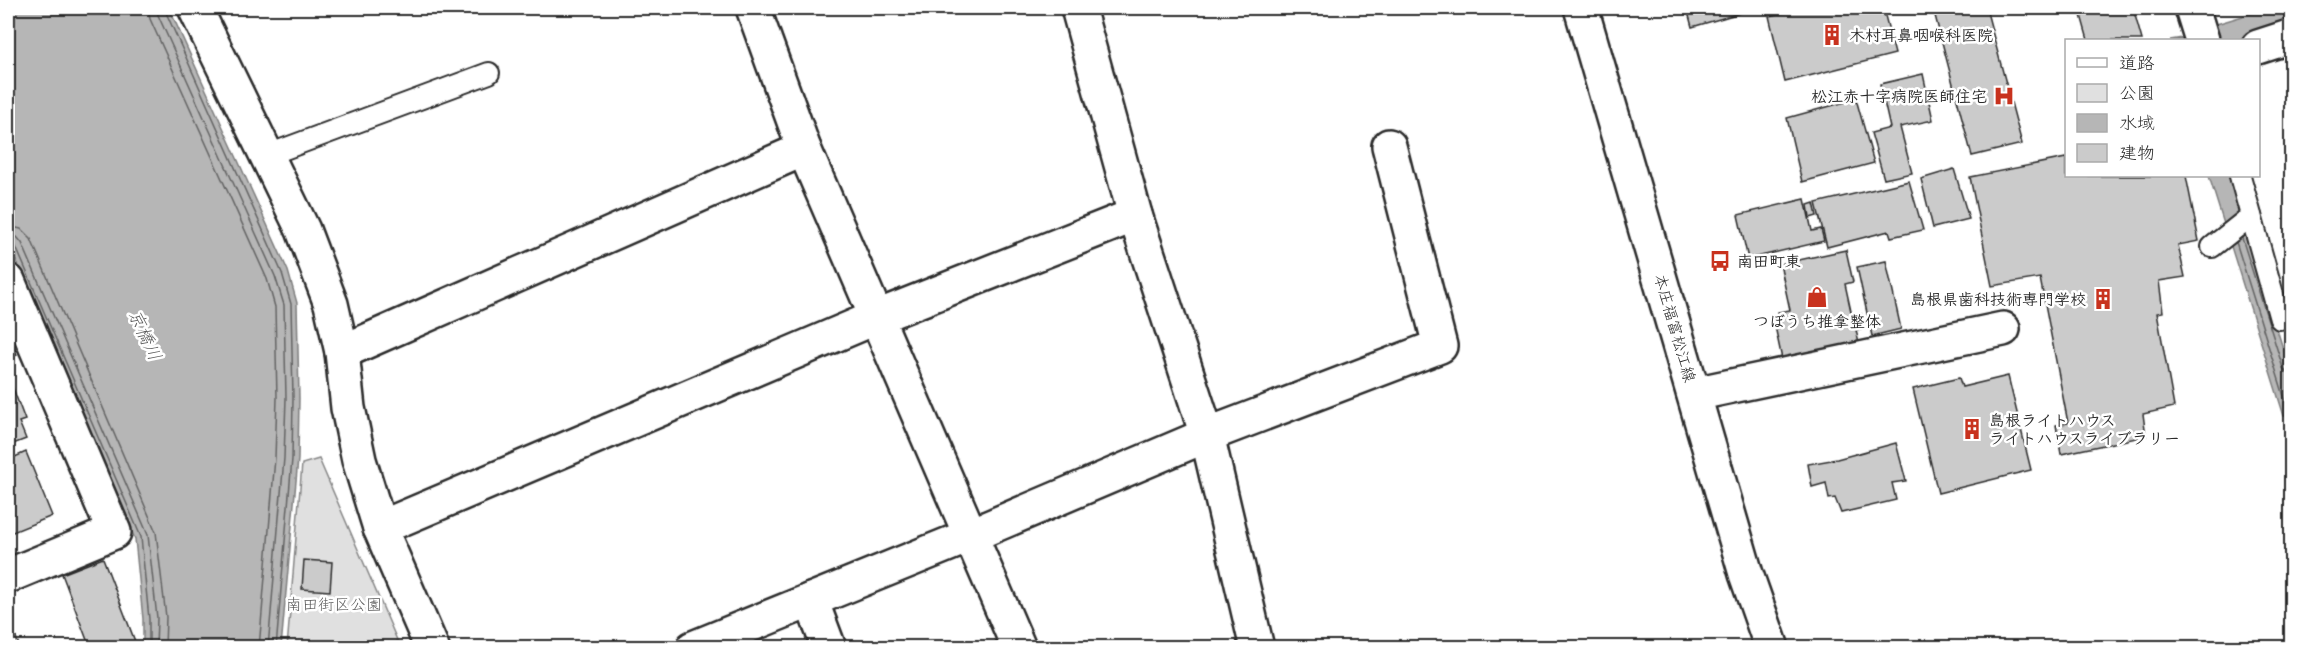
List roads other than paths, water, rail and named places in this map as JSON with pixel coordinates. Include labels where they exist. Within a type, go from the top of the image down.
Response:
[{"type":"street","points":[[195,8],[303,230],[331,304],[342,352],[348,408],[359,460],[380,528],[432,648]]},
{"type":"street","points":[[753,8],[804,149],[1019,648]]},
{"type":"street","points":[[1078,8],[1135,215],[1207,435],[1257,648]]},
{"type":"street","name":"本庄福富松江線","points":[[1581,8],[1746,574],[1772,648]]},
{"type":"street","points":[[2260,47],[2292,36]]},
{"type":"street","points":[[693,648],[969,536],[1207,435],[1440,346],[1389,146]]},
{"type":"street","points":[[342,352],[804,149]]},
{"type":"street","points":[[380,528],[878,317],[1135,215]]},
{"type":"street","points":[[8,576],[114,531],[10,292]]},
{"type":"street","points":[[1694,394],[2003,330]]},
{"type":"street","points":[[812,600],[829,648]]},
{"type":"lane","points":[[268,155],[489,73]]},
{"type":"lane","points":[[2240,177],[2280,320]]},
{"type":"lane","points":[[2212,247],[2251,216]]},
{"type":"water","name":"京橋川","points":[[8,8],[169,8],[288,271],[297,303],[298,459],[281,647],[143,647],[143,619],[135,539],[8,242]]},
{"type":"water","points":[[2269,8],[2291,8],[2291,30],[2260,39],[2176,39],[2189,37],[2210,26]]},
{"type":"water","points":[[2209,177],[2229,177],[2291,374],[2291,435],[2287,417],[2284,416]]},
{"type":"place","name":"木村耳鼻咽喉科医院","points":[[1832,35]]},
{"type":"place","name":"松江赤十字病院医師住宅","points":[[2004,96]]},
{"type":"place","name":"南田町東","points":[[1720,261]]},
{"type":"place","name":"つぼうち推拿整体","points":[[1817,297]]},
{"type":"place","name":"島根県歯科技術専門学校","points":[[2103,299]]},
{"type":"place","name":"島根ライトハウス ライトハウスライブラリー","points":[[1972,429]]},
{"type":"park label","name":"南田街区公園","points":[[334,604]]}]
